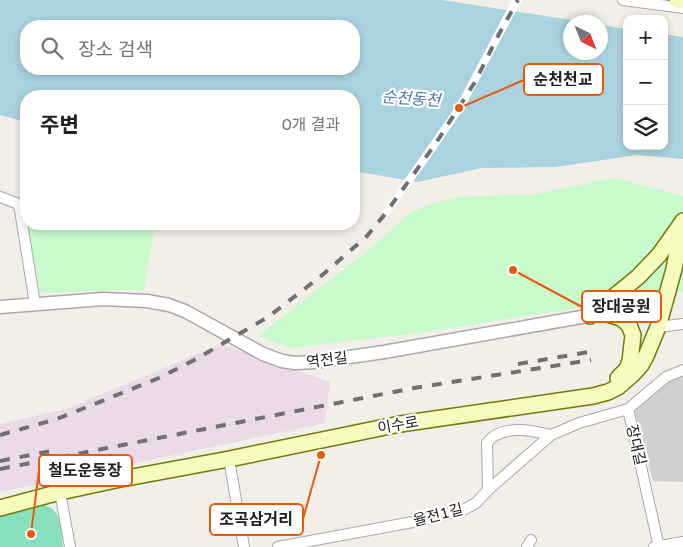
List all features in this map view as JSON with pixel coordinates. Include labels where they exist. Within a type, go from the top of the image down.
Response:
[{"type":"main road","points":[[678,0],[683,1]]},
{"type":"main road","points":[[597,314],[659,255],[683,221]]},
{"type":"main road","name":"이수로","points":[[0,508],[116,480],[400,424],[593,396],[608,392],[618,387],[632,374],[641,365],[646,356],[658,327],[674,269],[683,221]]},
{"type":"main road","points":[[593,396],[612,384],[627,369],[630,361],[633,335],[629,325],[621,318],[597,314]]},
{"type":"street","points":[[623,0],[683,8]]},
{"type":"street","points":[[0,197],[19,204],[20,210]]},
{"type":"street","points":[[23,230],[35,304]]},
{"type":"street","name":"역전길","points":[[0,307],[103,299],[147,301],[169,305],[185,311],[263,354],[282,361],[295,363],[384,352],[664,304]]},
{"type":"street","points":[[658,327],[683,324]]},
{"type":"street","name":"장대길","points":[[657,547],[628,409],[666,377],[683,370]]},
{"type":"street","name":"율전1길","points":[[278,547],[429,519],[471,507],[551,435],[579,423],[628,409]]},
{"type":"street","points":[[488,490],[487,443],[494,435],[520,429],[551,435]]},
{"type":"street","points":[[229,459],[244,547]]},
{"type":"street","points":[[60,492],[70,547]]},
{"type":"street","points":[[657,547],[683,542]]},
{"type":"shaded area","points":[[221,344],[330,382],[325,423],[0,492],[0,424],[69,408]]},
{"type":"shaded area","points":[[683,375],[683,482],[653,481],[635,413],[636,407],[647,395],[674,378]]},
{"type":"green space","points":[[615,178],[683,196],[683,292],[418,333],[290,348],[258,336],[371,248],[410,213],[431,204],[457,197],[535,194]]},
{"type":"green space","points":[[28,230],[154,230],[144,290],[40,293]]},
{"type":"green space","points":[[44,505],[55,511],[58,516],[63,547],[0,547],[0,516]]},
{"type":"water","name":"순천동천","points":[[0,0],[442,0],[563,19],[563,60],[608,60],[608,26],[623,28],[623,150],[668,150],[668,35],[683,37],[683,159],[637,155],[556,167],[482,168],[417,182],[360,172],[360,90],[20,90],[20,120],[0,115]]},
{"type":"pier","points":[[512,0],[522,0],[463,110],[388,216],[382,212],[456,106]]},
{"type":"railway","points":[[0,435],[57,419],[159,378],[198,358],[268,317],[320,277],[367,236],[436,143],[475,82],[518,0]]},
{"type":"railway","points":[[518,364],[589,352]]},
{"type":"railway","points":[[0,469],[414,388],[591,360]]},
{"type":"railway","points":[[0,461],[56,450]]},
{"type":"place","name":"순천천교","points":[[459,108]]},
{"type":"place","name":"장대공원","points":[[513,270]]},
{"type":"place","name":"조곡삼거리","points":[[321,455]]},
{"type":"place","name":"철도운동장","points":[[31,534]]}]
